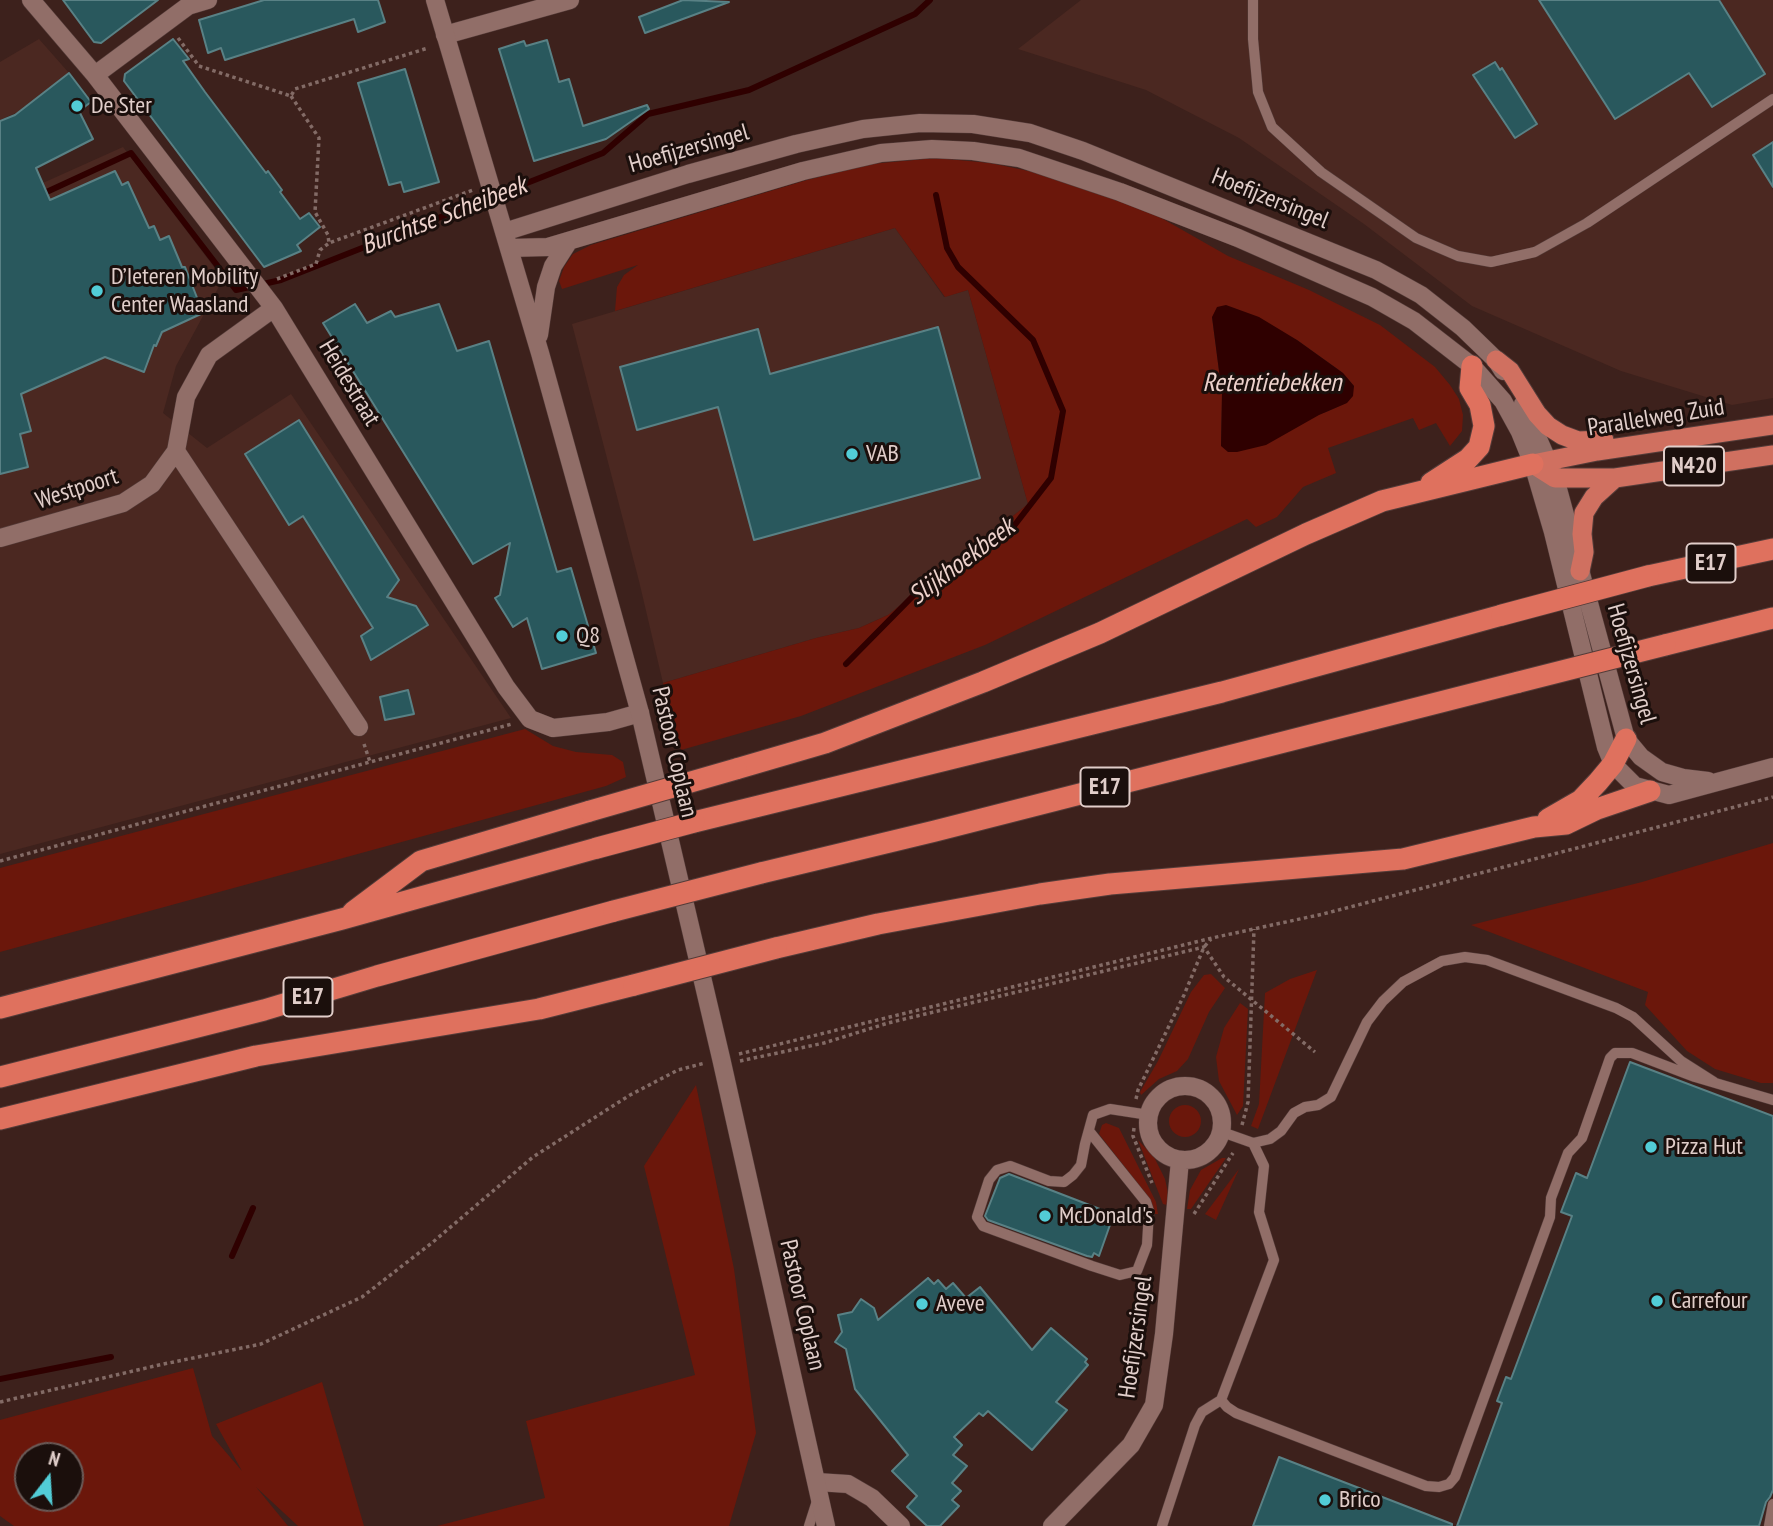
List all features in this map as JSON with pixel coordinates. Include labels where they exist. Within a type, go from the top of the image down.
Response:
[{"type":"highway","points":[[1496,360],[1510,371],[1537,414],[1548,426],[1563,435],[1578,441],[1615,439],[1654,444]]},
{"type":"highway","points":[[1416,492],[1468,459],[1479,447],[1484,426],[1480,405],[1470,388],[1472,366]]},
{"type":"highway","name":"Parallelweg Zuid","points":[[1545,468],[1597,451],[1773,425]]},
{"type":"highway","name":"Parallelweg Zuid","points":[[1545,468],[1615,478],[1773,455]]},
{"type":"highway","points":[[342,919],[421,862],[825,743],[1101,633],[1306,534],[1382,501],[1545,468]]},
{"type":"highway","points":[[1580,571],[1584,552],[1584,513],[1594,497],[1615,478]]},
{"type":"highway","name":"E17","points":[[0,1008],[342,919],[747,808],[1222,692],[1648,576],[1773,549]]},
{"type":"highway","name":"E17","points":[[0,1077],[264,1010],[614,911],[1773,618]]},
{"type":"highway","points":[[1535,827],[1581,800],[1613,764],[1626,739]]},
{"type":"highway","points":[[0,1119],[256,1056],[539,1009],[878,924],[1040,894],[1124,883],[1404,859],[1535,827],[1566,824],[1597,809],[1650,791]]},
{"type":"street","name":"Heidestraat","points":[[31,0],[95,75],[274,308],[498,676],[530,719]]},
{"type":"street","points":[[95,75],[188,6],[208,0]]},
{"type":"street","name":"Pastoor Coplaan","points":[[435,0],[540,353],[640,713],[827,1526]]},
{"type":"street","points":[[446,39],[570,0]]},
{"type":"street","name":"Hoefijzersingel","points":[[506,240],[688,174],[796,144],[863,129],[920,122],[973,124],[1030,133],[1083,150],[1376,270],[1421,295],[1463,328],[1496,360],[1518,393],[1580,571],[1626,739],[1641,757],[1662,772],[1683,778],[1721,782]]},
{"type":"street","name":"Hoefijzersingel","points":[[506,240],[548,247],[803,171],[881,153],[932,149],[973,151],[1019,159],[1077,176],[1316,271],[1372,297],[1414,321],[1472,366],[1503,401],[1545,468],[1553,532],[1606,747],[1613,764],[1635,786],[1669,794],[1773,767]]},
{"type":"street","points":[[540,353],[539,323],[546,287],[553,266],[569,241]]},
{"type":"street","name":"Westpoort","points":[[0,538],[123,503],[152,484],[176,451],[186,397],[209,355],[274,308]]},
{"type":"street","points":[[176,451],[359,727]]},
{"type":"street","points":[[530,719],[553,728],[608,722],[640,713]]},
{"type":"street","points":[[1183,1085],[1195,1087],[1215,1100],[1230,1135],[1201,1157],[1180,1160],[1158,1149],[1142,1114],[1161,1094],[1183,1085]]},
{"type":"street","name":"Hoefijzersingel","points":[[1052,1526],[1131,1445],[1154,1405],[1177,1213],[1180,1160]]},
{"type":"street","points":[[818,1488],[848,1484],[872,1498],[901,1526]]},
{"type":"lane","points":[[1252,0],[1252,39],[1258,92],[1272,127],[1321,172],[1416,238],[1458,256],[1491,262],[1535,252],[1587,223],[1773,99]]},
{"type":"lane","points":[[1230,1135],[1254,1143],[1270,1139],[1281,1131],[1294,1113],[1305,1107],[1318,1105],[1331,1097],[1367,1022],[1403,982],[1442,961],[1465,957],[1487,960],[1616,1007],[1633,1017],[1681,1061],[1714,1082]]},
{"type":"lane","points":[[1221,1400],[1227,1408],[1236,1413],[1426,1486],[1449,1484],[1455,1477],[1550,1217],[1551,1198],[1568,1153],[1582,1138],[1610,1058],[1615,1053],[1632,1053],[1773,1100]]},
{"type":"lane","points":[[1089,1131],[1146,1202],[1149,1211],[1147,1245],[1137,1271],[1120,1275],[1092,1266],[983,1226],[977,1217],[989,1180],[997,1170],[1010,1166],[1049,1181],[1064,1182],[1082,1165],[1089,1131],[1093,1115],[1110,1109],[1142,1114]]},
{"type":"lane","points":[[1162,1526],[1195,1425],[1202,1412],[1221,1400],[1274,1260],[1259,1213],[1264,1166],[1254,1143]]},
{"type":"lane","points":[[809,1526],[818,1488]]},
{"type":"lane","points":[[1769,1526],[1773,1504]]},
{"type":"path","points":[[166,23],[198,65],[291,96],[319,138],[315,212],[328,235],[329,243]]},
{"type":"path","points":[[291,96],[295,89],[446,39]]},
{"type":"path","points":[[258,287],[316,264],[320,250],[329,243],[490,184]]},
{"type":"path","points":[[0,861],[530,719]]},
{"type":"path","points":[[722,1062],[1212,939],[1323,914],[1773,797]]},
{"type":"path","points":[[1177,1213],[1196,1214],[1232,1157],[1230,1135],[1248,1102],[1254,929]]},
{"type":"path","points":[[1154,1185],[1133,1136],[1142,1114],[1138,1090],[1204,947],[1212,939]]},
{"type":"path","points":[[0,1402],[261,1344],[362,1297],[433,1242],[533,1157],[630,1095],[678,1070],[824,1043],[888,1023],[1204,947]]},
{"type":"path","points":[[1204,947],[1224,977],[1315,1052]]},
{"type":"shaded area","points":[[1081,0],[1773,0],[1773,398],[1732,405],[1621,371],[1472,306],[1364,224],[1239,138],[1146,90],[1018,49]]},
{"type":"shaded area","points":[[39,39],[69,73],[20,111],[0,120],[0,62]]},
{"type":"shaded area","points":[[0,135],[25,191],[123,147],[223,279],[176,366],[163,413],[207,448],[291,394],[511,718],[0,854]]},
{"type":"shaded area","points":[[936,158],[990,163],[1048,175],[1156,215],[1228,256],[1309,290],[1380,325],[1435,367],[1450,385],[1459,399],[1463,415],[1462,431],[1450,446],[1436,423],[1419,430],[1413,418],[1328,448],[1336,473],[1303,487],[1277,517],[1256,527],[1247,519],[985,645],[801,716],[681,750],[663,683],[859,628],[888,615],[1028,504],[968,290],[945,297],[895,228],[615,311],[617,287],[624,275],[638,265],[562,289],[559,281],[573,254],[591,245],[807,180],[871,164]],"holes":[[[1212,317],[1297,340],[1343,373],[1354,386],[1346,403],[1221,446],[1222,394]]]},
{"type":"shaded area","points":[[895,228],[944,297],[968,290],[1028,504],[888,615],[859,628],[663,683],[572,324]]},
{"type":"shaded area","points":[[525,729],[553,746],[576,752],[612,755],[623,762],[626,777],[606,786],[0,952],[0,868]]},
{"type":"shaded area","points":[[1773,843],[1773,1083],[1761,1083],[1715,1069],[1687,1051],[1645,1005],[1648,992],[1471,925],[1642,882]]},
{"type":"shaded area","points":[[1317,970],[1258,1129],[1251,1126],[1259,1104],[1265,993],[1290,979]]},
{"type":"shaded area","points":[[1211,974],[1225,988],[1209,1012],[1188,1059],[1177,1071],[1159,1079],[1141,1095],[1140,1092],[1191,992],[1204,975]]},
{"type":"shaded area","points":[[1240,1003],[1248,1009],[1243,1106],[1237,1115],[1219,1081],[1216,1057],[1224,1028]]},
{"type":"shaded area","points":[[696,1085],[734,1269],[756,1433],[729,1526],[437,1526],[545,1498],[526,1421],[695,1375],[644,1166]]},
{"type":"shaded area","points":[[1185,1105],[1196,1110],[1201,1121],[1196,1132],[1185,1137],[1174,1132],[1169,1121],[1174,1110]]},
{"type":"shaded area","points":[[1106,1123],[1119,1128],[1156,1202],[1158,1214],[1153,1214],[1145,1193],[1099,1134],[1102,1125]]},
{"type":"shaded area","points":[[1138,1140],[1154,1157],[1165,1179],[1167,1205],[1163,1204]]},
{"type":"shaded area","points":[[1226,1158],[1191,1209],[1187,1209],[1190,1190],[1201,1170]]},
{"type":"shaded area","points":[[1239,1169],[1216,1220],[1205,1214]]},
{"type":"shaded area","points":[[193,1368],[212,1436],[242,1471],[216,1424],[322,1382],[364,1526],[298,1526],[256,1487],[288,1526],[14,1526],[0,1516],[0,1420]]},
{"type":"water","name":"Retentiebekken","points":[[1226,305],[1259,317],[1297,340],[1343,373],[1354,386],[1353,396],[1347,403],[1319,415],[1266,445],[1228,452],[1221,446],[1222,394],[1212,317],[1217,307]]},
{"type":"building","points":[[63,0],[158,0],[101,43],[94,42]]},
{"type":"building","points":[[264,0],[378,0],[385,22],[358,32],[354,19],[225,60],[221,48],[208,53],[199,20]]},
{"type":"building","points":[[683,0],[729,2],[645,33],[639,17]]},
{"type":"building","points":[[1539,0],[1719,0],[1765,74],[1712,107],[1689,73],[1615,119]]},
{"type":"building","points":[[173,39],[189,59],[183,61],[266,173],[268,171],[300,219],[309,213],[320,227],[297,245],[301,251],[264,267],[124,81],[125,74]]},
{"type":"building","points":[[547,40],[559,82],[569,79],[583,126],[647,105],[649,109],[606,139],[534,161],[499,49],[524,41],[526,46]]},
{"type":"building","points":[[1495,62],[1500,70],[1502,68],[1537,124],[1515,138],[1473,75]]},
{"type":"building","points":[[405,69],[439,182],[404,192],[401,182],[389,185],[358,83]]},
{"type":"building","name":"D’Ieteren Mobility Center Waasland","points":[[69,73],[91,102],[79,111],[93,139],[36,168],[50,200],[115,171],[122,185],[128,182],[149,228],[154,226],[160,240],[169,236],[182,267],[185,267],[203,313],[162,332],[144,372],[105,357],[21,394],[31,431],[20,434],[28,467],[0,474],[0,121],[15,115]]},
{"type":"building","points":[[1773,142],[1773,187],[1753,155]]},
{"type":"building","points":[[355,304],[367,323],[391,311],[395,317],[439,304],[457,351],[489,341],[557,572],[571,568],[596,653],[542,669],[527,618],[513,627],[495,598],[500,595],[510,543],[473,564],[323,323]]},
{"type":"building","name":"VAB","points":[[938,327],[980,478],[754,540],[718,407],[637,430],[620,367],[758,329],[770,374]]},
{"type":"building","points":[[299,420],[399,580],[387,597],[416,606],[428,625],[371,660],[361,636],[373,628],[303,516],[289,525],[245,454]]},
{"type":"building","points":[[408,690],[414,714],[385,720],[380,697]]},
{"type":"building","name":"Carrefour","points":[[1630,1062],[1773,1116],[1773,1490],[1766,1502],[1759,1526],[1457,1526],[1502,1403],[1497,1401],[1506,1377],[1511,1379],[1572,1216],[1561,1212],[1576,1173],[1587,1178]]},
{"type":"building","name":"McDonald's","points":[[1009,1174],[1105,1211],[1103,1215],[1111,1222],[1099,1256],[1094,1253],[1092,1257],[1087,1256],[988,1220],[985,1216],[1000,1178]]},
{"type":"building","points":[[928,1278],[934,1284],[938,1280],[946,1289],[953,1283],[966,1298],[980,1287],[1032,1350],[1051,1328],[1087,1359],[1085,1362],[1088,1365],[1056,1402],[1067,1410],[1032,1450],[988,1411],[983,1416],[979,1413],[954,1437],[962,1445],[953,1455],[967,1466],[952,1483],[961,1491],[952,1500],[959,1506],[940,1526],[927,1526],[907,1507],[917,1496],[892,1471],[908,1455],[855,1389],[846,1349],[835,1342],[842,1332],[838,1315],[852,1312],[861,1299],[874,1308],[878,1320]]},
{"type":"building","name":"Brico","points":[[1279,1457],[1452,1524],[1452,1526],[1253,1526]]},
{"type":"waterway","name":"Burchtse Scheibeek","points":[[40,195],[131,153],[236,290],[281,280],[603,153],[648,114],[749,90],[915,14],[930,0]]},
{"type":"waterway","name":"Slijkhoekbeek","points":[[846,664],[915,594],[1007,535],[1051,478],[1063,411],[1033,340],[958,267],[947,248],[936,195]]},
{"type":"waterway","name":"Slijkhoekbeek","points":[[232,1256],[253,1208]]},
{"type":"waterway","name":"Slijkhoekbeek","points":[[0,1379],[111,1357]]},
{"type":"place","name":"De Ster","points":[[77,106]]},
{"type":"place","name":"D’Ieteren Mobility Center Waasland","points":[[97,291]]},
{"type":"place","name":"VAB","points":[[852,454]]},
{"type":"place","name":"Q8","points":[[562,636]]},
{"type":"place","name":"Pizza Hut","points":[[1651,1147]]},
{"type":"place","name":"McDonald's","points":[[1045,1216]]},
{"type":"place","name":"Carrefour","points":[[1657,1301]]},
{"type":"place","name":"Aveve","points":[[922,1304]]},
{"type":"place","name":"Brico","points":[[1325,1500]]}]
